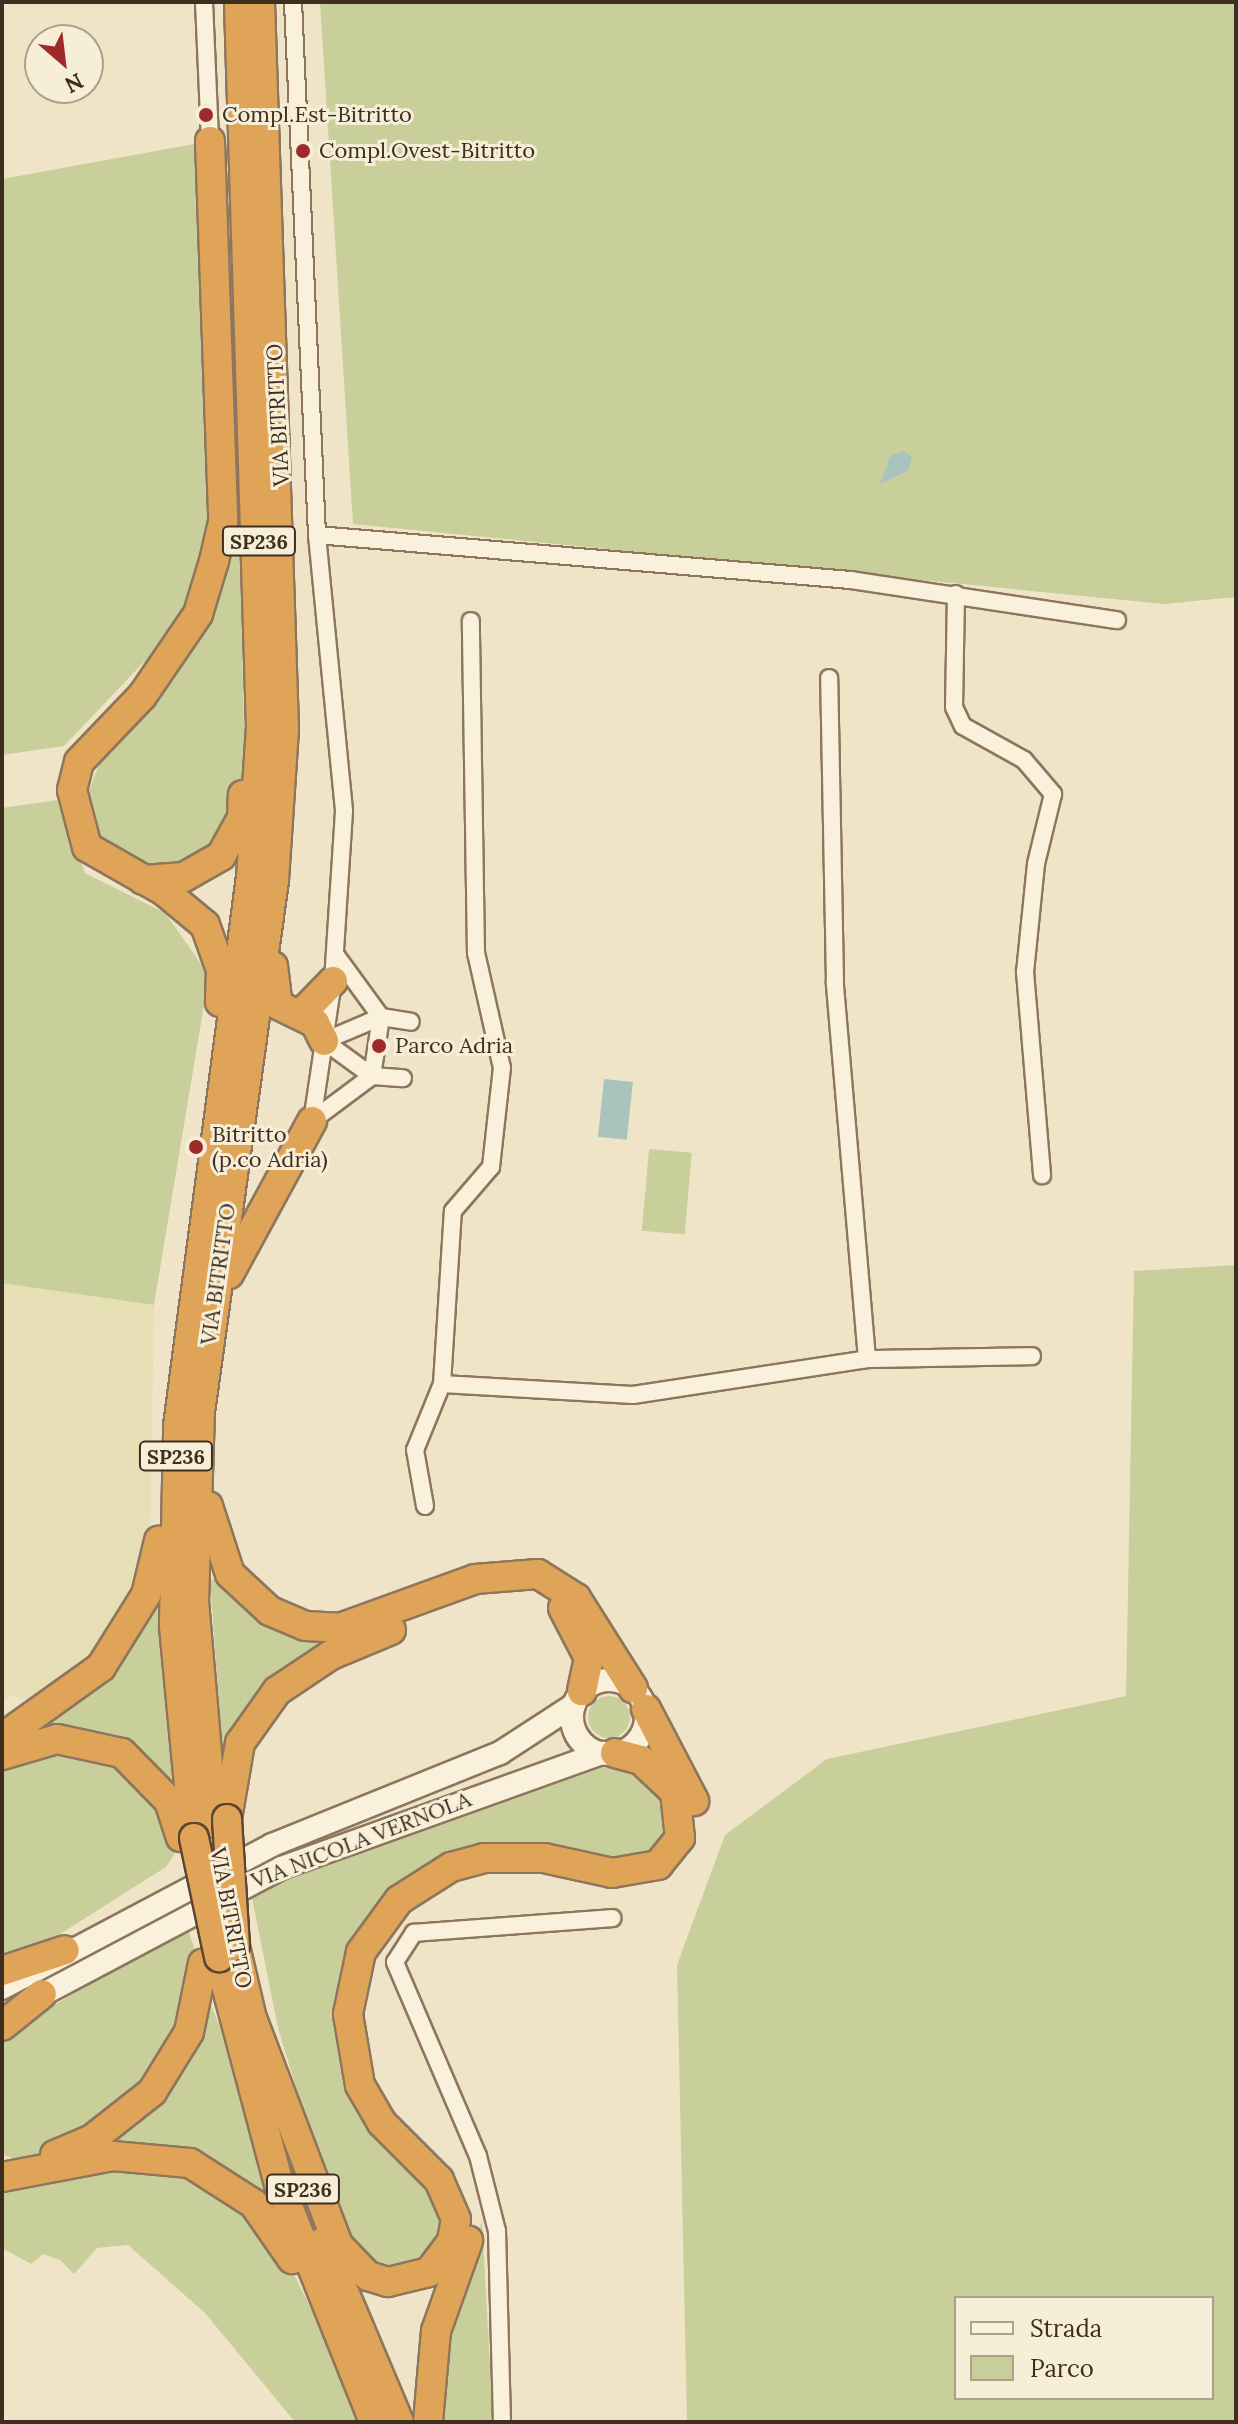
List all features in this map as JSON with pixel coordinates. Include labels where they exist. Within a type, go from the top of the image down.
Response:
[{"type":"highway","name":"VIA BITRITTO","points":[[239,2],[259,537],[256,832],[195,1270],[172,1543],[177,1699],[203,1836],[219,1955],[250,2013],[304,2190],[399,2422]]},
{"type":"highway","name":"VIA BITRITTO","points":[[260,2],[287,646],[281,790],[200,1412],[194,1602],[204,1901],[256,2117],[344,2353],[374,2422]]},
{"type":"highway","points":[[210,141],[220,535],[198,614],[142,696],[79,762],[72,790],[87,847],[189,908],[216,950],[222,988],[213,1049],[223,1077]]},
{"type":"highway","points":[[139,880],[205,868],[221,856],[242,818],[259,537]]},
{"type":"highway","points":[[281,790],[285,872],[272,986],[278,1005],[301,1014],[324,1041]]},
{"type":"highway","points":[[301,1014],[333,981]]},
{"type":"highway","points":[[312,1121],[235,1251],[215,1378],[200,1412],[216,1549],[247,1594],[270,1611],[305,1626],[340,1628],[486,1576],[538,1574],[576,1598],[639,1699],[695,1804],[693,1848],[682,1863],[627,1888],[523,1871],[458,1881],[415,1906],[374,1959],[363,2030],[373,2077],[396,2116],[459,2182],[472,2223],[436,2331],[428,2422]]},
{"type":"highway","points":[[2,1738],[101,1667],[146,1595],[159,1556],[176,1304],[195,1270]]},
{"type":"highway","points":[[2,1755],[57,1739],[122,1753],[203,1836],[240,1743],[277,1691],[331,1655],[480,1593],[529,1589],[563,1607],[589,1658],[578,1698]]},
{"type":"highway","points":[[250,2013],[344,2254],[368,2276],[388,2282],[429,2272],[452,2241],[456,2219],[439,2180],[382,2123],[360,2085],[348,2014],[361,1952],[399,1900],[473,1861],[544,1858],[612,1873],[658,1865],[680,1838],[675,1792],[641,1760],[609,1753]]},
{"type":"highway","points":[[2,1971],[65,1950]]},
{"type":"highway","points":[[2,2160],[28,2162],[65,2152],[124,2119],[152,2092],[189,2032],[219,1955]]},
{"type":"highway","points":[[2,2026],[42,1994]]},
{"type":"highway","points":[[2,2177],[147,2156],[190,2163],[228,2182],[281,2236],[344,2353]]},
{"type":"main road","points":[[601,1680],[639,1699],[643,1733],[609,1753],[574,1730],[578,1698],[601,1680]]},
{"type":"main road","name":"VIA NICOLA VERNOLA","points":[[2,1988],[65,1950],[272,1845],[500,1753],[578,1698]]},
{"type":"main road","name":"VIA NICOLA VERNOLA","points":[[2,2018],[281,1868],[609,1753]]},
{"type":"street","points":[[204,2],[210,141]]},
{"type":"street","points":[[293,2],[317,535],[344,811],[333,981],[312,1121]]},
{"type":"street","points":[[317,535],[681,563],[956,594],[1117,620]]},
{"type":"street","points":[[956,594],[954,707],[963,726],[1024,760],[1053,794],[1036,864],[1025,972],[1042,1175]]},
{"type":"street","points":[[425,1506],[415,1450],[442,1384],[453,1211],[491,1167],[501,1094],[498,1039],[476,953],[471,621]]},
{"type":"street","points":[[829,678],[835,982],[867,1359]]},
{"type":"street","points":[[312,1121],[372,1076],[381,1017],[334,952]]},
{"type":"street","points":[[324,1041],[381,1017],[411,1022]]},
{"type":"street","points":[[324,1041],[372,1076],[403,1078]]},
{"type":"street","points":[[442,1384],[633,1395],[867,1359],[1032,1356]]},
{"type":"street","points":[[502,2422],[497,2231],[478,2156],[395,1962],[414,1933],[612,1918]]},
{"type":"shaded area","points":[[2,1283],[154,1305],[150,1538],[138,1581],[93,1661],[42,1701],[8,1696],[2,1704]]},
{"type":"green space","points":[[320,2],[1236,2],[1236,597],[1164,604],[353,524]]},
{"type":"green space","points":[[194,144],[208,514],[184,618],[166,654],[144,662],[64,746],[2,755],[2,179]]},
{"type":"green space","points":[[239,504],[245,770],[234,838],[160,880],[98,843],[84,803],[107,744],[151,709],[209,627]]},
{"type":"green space","points":[[57,800],[85,873],[165,913],[209,975],[154,1305],[2,1283],[2,808]]},
{"type":"green space","points":[[649,1149],[692,1153],[685,1234],[642,1231]]},
{"type":"green space","points":[[1236,1265],[1236,2422],[687,2422],[677,1965],[725,1835],[827,1759],[1126,1696],[1134,1271]]},
{"type":"green space","points":[[222,1575],[346,1635],[224,1772],[210,1581]]},
{"type":"green space","points":[[160,1594],[173,1795],[150,1767],[38,1727]]},
{"type":"green space","points":[[609,1696],[624,1702],[630,1717],[624,1732],[609,1738],[594,1732],[588,1717],[594,1702]]},
{"type":"green space","points":[[50,1747],[105,1755],[149,1789],[175,1853],[166,1867],[27,1955],[2,1963],[2,1767]]},
{"type":"green space","points":[[612,1764],[628,1764],[656,1782],[672,1829],[645,1863],[514,1848],[380,1912],[342,2052],[430,2180],[449,2234],[412,2273],[363,2267],[337,2223],[278,2028],[251,1893]]},
{"type":"green space","points":[[187,1927],[203,1973],[178,2053],[63,2147],[22,2162],[2,2154],[2,2036]]},
{"type":"green space","points":[[209,2000],[222,2032],[274,2212],[111,2146]]},
{"type":"green space","points":[[87,2168],[199,2168],[284,2254],[367,2422],[295,2422],[205,2313],[128,2245],[97,2248],[74,2274],[60,2260],[43,2254],[31,2264],[2,2248],[2,2181],[50,2184]]},
{"type":"green space","points":[[482,2221],[493,2422],[435,2422],[436,2361]]},
{"type":"water","points":[[904,451],[912,457],[908,471],[880,484],[890,456]]},
{"type":"water","points":[[604,1079],[633,1082],[627,1140],[598,1137]]},
{"type":"place","name":"Compl.Est-Bitritto","points":[[206,115]]},
{"type":"place","name":"Compl.Ovest-Bitritto","points":[[303,151]]},
{"type":"place","name":"Parco Adria","points":[[379,1046]]},
{"type":"place","name":"Bitritto (p.co Adria)","points":[[196,1147]]}]
